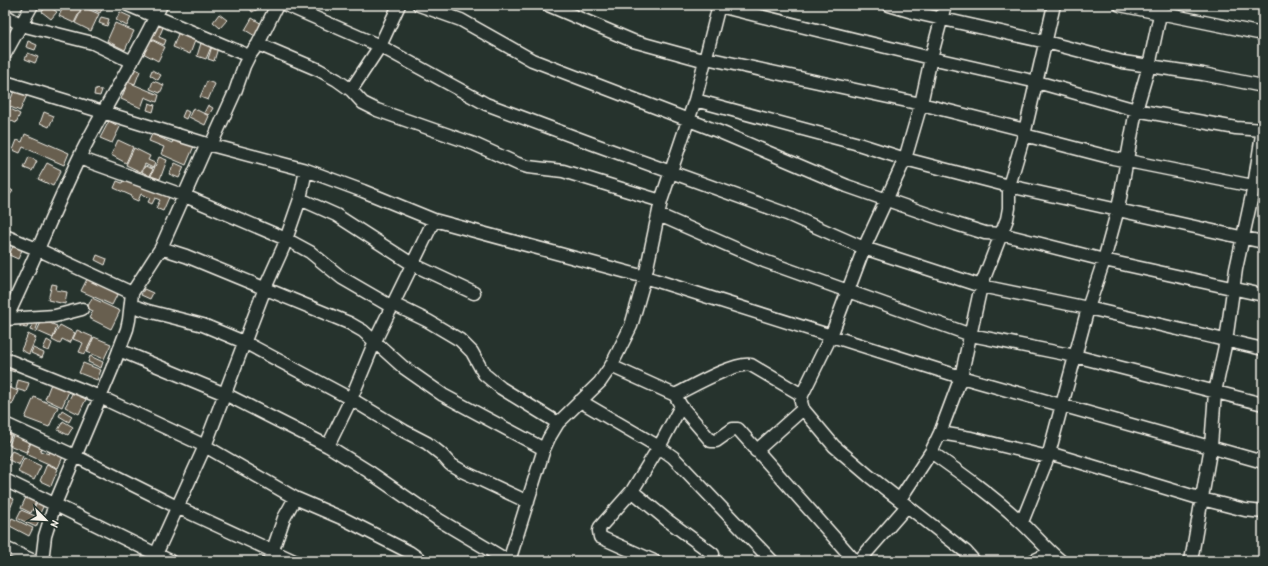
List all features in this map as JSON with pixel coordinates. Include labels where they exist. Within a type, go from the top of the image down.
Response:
[{"type":"street","points":[[5,54],[32,5]]},
{"type":"street","points":[[128,5],[155,18],[249,56]]},
{"type":"street","points":[[82,309],[55,316],[6,320],[79,158],[102,112],[132,62],[161,5]]},
{"type":"street","points":[[42,561],[45,536],[55,504],[119,350],[129,320],[132,299],[161,248],[209,144],[235,92],[249,56],[258,44],[278,5]]},
{"type":"street","points":[[286,5],[380,46],[486,104],[787,214],[864,248],[981,286],[1088,308],[1263,349]]},
{"type":"street","points":[[351,90],[380,46],[399,5]]},
{"type":"street","points":[[419,5],[461,20],[532,60],[788,160],[847,186],[886,200],[985,233],[1001,234],[1104,260],[1263,295]]},
{"type":"street","points":[[548,5],[633,41],[706,59],[921,104],[1126,160],[1258,187]]},
{"type":"street","points":[[119,350],[225,394],[328,446],[368,471],[439,520],[508,561],[544,449],[549,438],[558,423],[600,382],[611,366],[631,326],[645,277],[661,201],[687,120],[695,100],[706,59],[717,5],[931,58],[1037,82],[1136,110],[1236,128],[1263,129],[1258,187],[1243,237],[1233,288],[1226,341],[1215,392],[1210,446],[1191,561]]},
{"type":"street","points":[[889,5],[942,19],[1046,42],[1123,62],[1203,74],[1263,86]]},
{"type":"street","points":[[945,5],[921,104],[905,159],[864,248],[831,336],[802,395],[801,402],[803,409],[834,446],[869,476],[966,552],[974,561]]},
{"type":"street","points":[[859,561],[903,503],[940,433],[962,377],[981,286],[1007,218],[1009,208],[1009,186],[1025,132],[1054,5]]},
{"type":"street","points":[[1120,5],[1161,9],[1263,34]]},
{"type":"street","points":[[1022,522],[1049,455],[1088,308],[1104,260],[1118,209],[1136,110],[1149,66],[1161,9]]},
{"type":"street","points":[[5,15],[21,25],[93,43],[132,62]]},
{"type":"street","points":[[258,44],[319,70],[337,80],[351,90],[362,103],[373,108],[474,144],[518,164],[528,167],[563,171],[661,201]]},
{"type":"street","points":[[5,82],[209,144],[306,170],[434,220],[645,277],[962,377],[1263,462]]},
{"type":"street","points":[[695,100],[855,143],[905,159],[1009,186],[1263,242]]},
{"type":"street","points":[[79,158],[185,196],[286,239],[310,252],[342,278],[393,306],[428,321],[460,340],[472,352],[484,374],[501,388],[558,423]]},
{"type":"street","points":[[155,558],[205,446],[265,288],[286,239],[300,199],[306,170]]},
{"type":"street","points":[[300,199],[336,215],[412,264],[474,293]]},
{"type":"street","points":[[659,215],[764,261],[971,335],[1075,356],[1263,404]]},
{"type":"street","points":[[328,446],[351,399],[375,341],[434,220]]},
{"type":"street","points":[[5,236],[37,249],[132,299],[148,311],[203,325],[244,342],[351,399],[427,443],[441,454],[450,464],[462,471],[528,502]]},
{"type":"street","points":[[161,248],[186,256],[349,323],[363,331],[403,367],[443,395],[544,449]]},
{"type":"street","points":[[5,359],[100,397],[205,446],[295,498],[344,519],[408,557],[422,561]]},
{"type":"street","points":[[676,395],[724,371],[747,364],[802,395]]},
{"type":"street","points":[[611,366],[676,395],[681,406],[711,441],[716,441],[733,429],[738,429],[854,561]]},
{"type":"street","points":[[580,401],[659,447],[673,458],[772,561]]},
{"type":"street","points":[[654,561],[600,537],[600,527],[632,491],[659,447],[681,406]]},
{"type":"street","points":[[756,451],[803,409]]},
{"type":"street","points":[[5,424],[75,456],[271,556],[294,561]]},
{"type":"street","points":[[940,433],[971,438],[1049,455],[1202,499],[1245,510],[1263,512]]},
{"type":"street","points":[[931,452],[976,484],[1022,522],[1050,553],[1061,561]]},
{"type":"street","points":[[5,480],[55,504],[155,558],[170,561]]},
{"type":"street","points":[[632,491],[667,520],[713,554]]},
{"type":"street","points":[[271,556],[284,518],[295,498]]},
{"type":"street","points":[[5,548],[34,561]]},
{"type":"street","points":[[1033,561],[1050,553]]},
{"type":"building","points":[[40,5],[46,5],[43,10],[38,7]]},
{"type":"building","points":[[47,5],[57,12],[51,19],[42,12]]},
{"type":"building","points":[[51,5],[63,5],[60,10]]},
{"type":"building","points":[[64,5],[78,5],[82,7],[74,23],[59,16]]},
{"type":"building","points":[[84,5],[104,5],[100,13]]},
{"type":"building","points":[[248,5],[261,5],[262,7],[252,12]]},
{"type":"building","points":[[83,7],[99,14],[91,31],[75,23]]},
{"type":"building","points":[[120,12],[131,17],[127,26],[116,20]]},
{"type":"building","points":[[219,14],[227,20],[220,28],[213,22]]},
{"type":"building","points":[[101,17],[109,19],[107,26],[99,23]]},
{"type":"building","points":[[252,18],[262,24],[255,36],[245,30]]},
{"type":"building","points":[[157,22],[164,25],[159,37],[166,40],[164,45],[149,38]]},
{"type":"building","points":[[115,23],[134,31],[125,50],[107,41]]},
{"type":"building","points":[[179,31],[196,38],[190,54],[173,47]]},
{"type":"building","points":[[148,38],[165,47],[158,61],[141,52]]},
{"type":"building","points":[[28,41],[37,45],[35,50],[26,47]]},
{"type":"building","points":[[201,43],[211,47],[206,59],[197,56]]},
{"type":"building","points":[[212,46],[218,48],[214,61],[208,59]]},
{"type":"building","points":[[28,53],[38,57],[35,63],[25,59]]},
{"type":"building","points":[[133,68],[140,71],[135,84],[127,81]]},
{"type":"building","points":[[152,70],[161,75],[158,80],[150,75]]},
{"type":"building","points":[[153,81],[164,85],[160,93],[150,89]]},
{"type":"building","points":[[207,81],[215,84],[208,100],[200,97]]},
{"type":"building","points":[[128,82],[159,95],[157,102],[145,97],[141,108],[121,99]]},
{"type":"building","points":[[95,89],[102,90],[100,96],[94,95]]},
{"type":"building","points":[[14,91],[27,95],[20,111],[8,106]]},
{"type":"building","points":[[149,103],[155,105],[153,112],[147,110]]},
{"type":"building","points":[[208,105],[213,108],[209,115],[204,113]]},
{"type":"building","points":[[5,106],[20,114],[16,123],[5,118]]},
{"type":"building","points":[[193,108],[209,116],[205,125],[189,117]]},
{"type":"building","points":[[185,110],[189,112],[186,119],[182,117]]},
{"type":"building","points":[[44,112],[54,116],[49,127],[40,123]]},
{"type":"building","points":[[109,121],[120,127],[112,143],[100,138]]},
{"type":"building","points":[[25,134],[69,153],[64,165],[23,147],[20,153],[13,150],[17,140],[22,142]]},
{"type":"building","points":[[152,134],[172,143],[174,138],[194,146],[186,165],[161,154],[164,147],[149,141]]},
{"type":"building","points":[[118,140],[133,147],[126,163],[111,155]]},
{"type":"building","points":[[5,142],[10,148],[6,151],[5,150]]},
{"type":"building","points":[[134,148],[150,156],[148,160],[155,163],[153,168],[145,164],[141,172],[126,165]]},
{"type":"building","points":[[29,157],[37,161],[32,171],[24,168]]},
{"type":"building","points":[[159,157],[167,160],[160,179],[151,176]]},
{"type":"building","points":[[47,163],[61,170],[53,186],[38,179]]},
{"type":"building","points":[[175,163],[184,167],[179,178],[169,174]]},
{"type":"building","points":[[145,166],[153,169],[150,176],[142,172]]},
{"type":"building","points":[[126,175],[170,195],[163,211],[156,208],[160,200],[155,198],[152,204],[148,202],[150,198],[141,194],[138,201],[131,198],[132,196],[114,188],[117,181],[122,183]]},
{"type":"building","points":[[5,186],[13,191],[9,196],[5,193]]},
{"type":"building","points":[[5,196],[9,198],[5,208]]},
{"type":"building","points":[[13,246],[22,250],[18,259],[9,255]]},
{"type":"building","points":[[97,255],[107,259],[105,265],[95,260]]},
{"type":"building","points":[[88,277],[119,291],[112,305],[81,291]]},
{"type":"building","points":[[52,284],[57,285],[56,290],[67,292],[65,304],[48,300]]},
{"type":"building","points":[[144,289],[153,293],[150,299],[141,295]]},
{"type":"building","points":[[92,298],[120,311],[111,329],[89,318],[93,311],[87,308]]},
{"type":"building","points":[[21,318],[29,320],[27,328],[20,327]]},
{"type":"building","points":[[34,319],[39,321],[35,332],[30,330]]},
{"type":"building","points":[[42,320],[57,326],[53,338],[37,331]]},
{"type":"building","points":[[60,325],[75,333],[70,343],[62,339],[60,344],[52,340]]},
{"type":"building","points":[[77,330],[93,337],[85,354],[79,352],[83,343],[73,339]]},
{"type":"building","points":[[28,334],[36,338],[29,354],[21,350]]},
{"type":"building","points":[[94,337],[111,344],[104,359],[87,352]]},
{"type":"building","points":[[47,340],[52,343],[49,351],[43,349]]},
{"type":"building","points":[[33,348],[44,353],[42,358],[31,353]]},
{"type":"building","points":[[90,356],[103,362],[101,368],[88,362]]},
{"type":"building","points":[[5,361],[17,365],[15,372],[5,369]]},
{"type":"building","points":[[83,363],[101,370],[97,380],[79,373]]},
{"type":"building","points":[[18,380],[29,383],[26,392],[16,389]]},
{"type":"building","points":[[52,381],[70,389],[62,407],[45,399]]},
{"type":"building","points":[[5,386],[18,391],[12,405],[6,402],[5,405]]},
{"type":"building","points":[[73,392],[86,399],[79,414],[65,407]]},
{"type":"building","points":[[34,397],[58,407],[49,427],[25,418]]},
{"type":"building","points":[[62,410],[72,416],[69,422],[59,416]]},
{"type":"building","points":[[63,421],[73,427],[68,435],[58,430]]},
{"type":"building","points":[[5,429],[13,433],[8,442],[5,441]]},
{"type":"building","points":[[15,431],[32,438],[26,452],[9,445]]},
{"type":"building","points":[[33,438],[44,443],[40,451],[49,454],[52,447],[65,452],[58,468],[26,454]]},
{"type":"building","points":[[12,451],[23,456],[19,465],[7,459]]},
{"type":"building","points":[[24,458],[41,466],[34,480],[18,472]]},
{"type":"building","points":[[47,464],[58,469],[51,486],[40,481]]},
{"type":"building","points":[[5,495],[14,499],[10,509],[5,506]]},
{"type":"building","points":[[27,495],[37,499],[31,513],[21,508]]},
{"type":"building","points":[[38,500],[45,503],[40,513],[33,510]]},
{"type":"building","points":[[21,510],[40,518],[36,527],[17,518]]},
{"type":"building","points":[[12,518],[33,528],[29,536],[8,525]]},
{"type":"building","points":[[5,554],[21,561],[5,561]]}]
